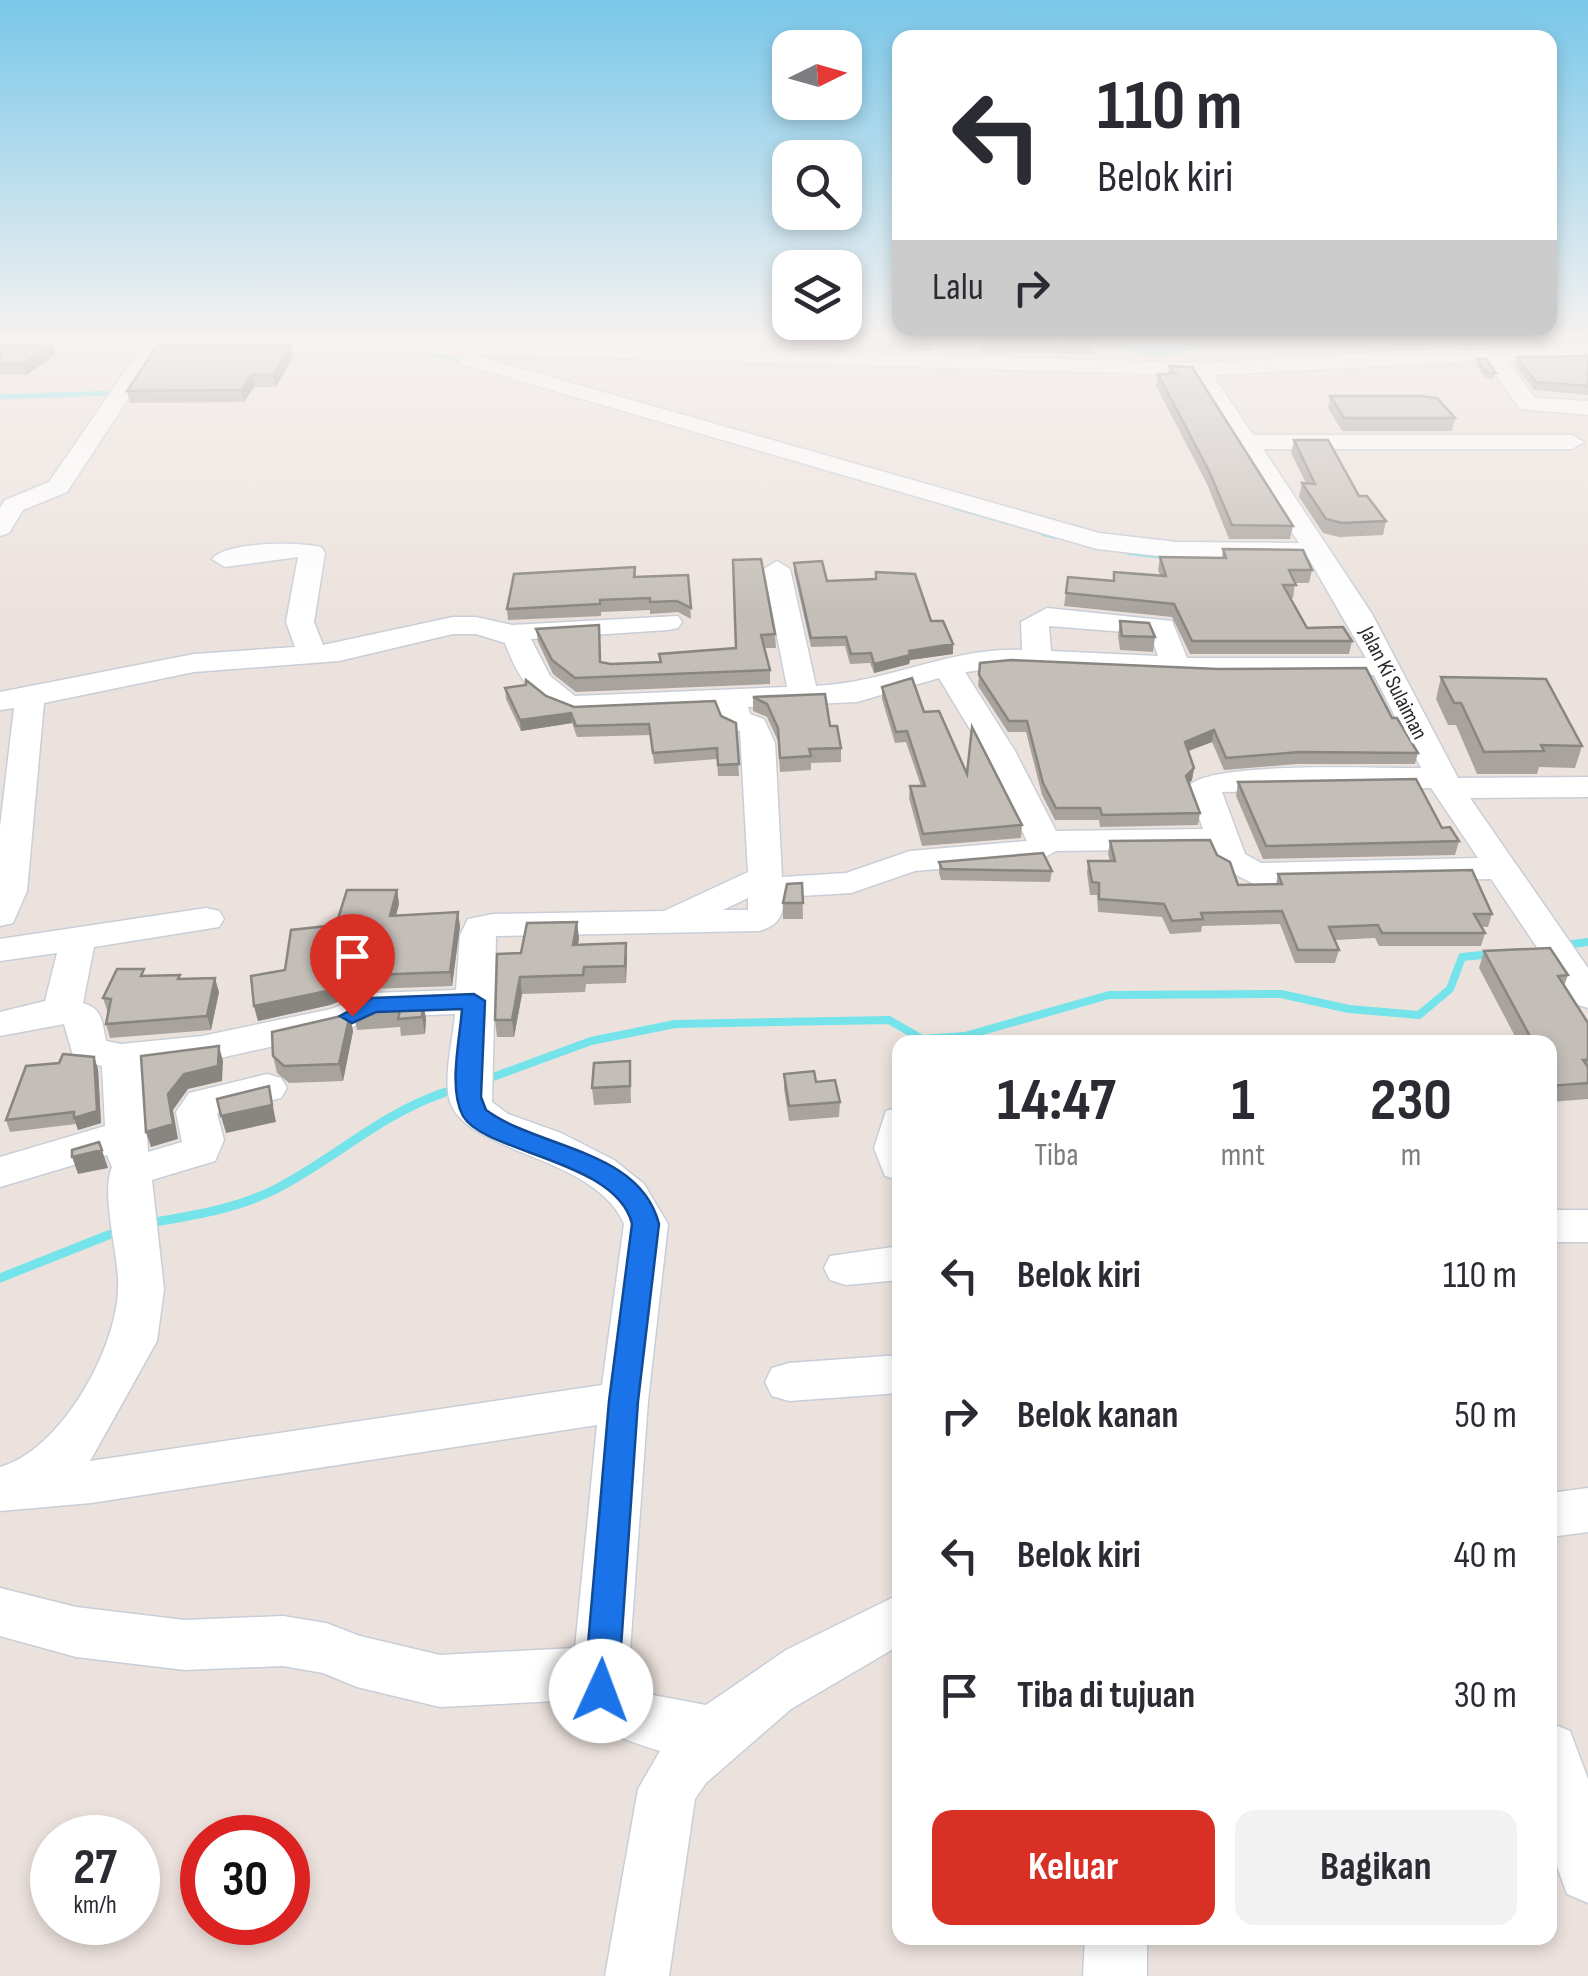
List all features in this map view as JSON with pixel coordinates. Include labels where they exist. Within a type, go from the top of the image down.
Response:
[{"type":"street","points":[[0,528],[14,505],[58,486],[98,428]]},
{"type":"street","points":[[704,428],[1096,542],[1177,550],[1315,551]]},
{"type":"street","name":"Jalan Ki Sulaiman","points":[[1237,428],[1464,785],[1500,868],[1588,996]]},
{"type":"street","points":[[1246,442],[1572,442]]},
{"type":"street","points":[[225,559],[297,550],[312,552],[300,622],[312,654]]},
{"type":"street","points":[[778,569],[804,696]]},
{"type":"street","points":[[504,631],[505,598]]},
{"type":"street","points":[[1037,659],[1035,622],[1047,616],[1162,627],[1176,666]]},
{"type":"street","points":[[0,915],[10,891],[15,699],[196,662],[312,654],[432,630],[504,631],[668,622]]},
{"type":"street","points":[[504,631],[517,638],[527,664],[549,694],[560,702],[732,700],[868,691],[947,666],[1037,659],[1176,666],[1385,666]]},
{"type":"street","points":[[947,666],[999,751],[1044,841]]},
{"type":"street","points":[[712,1733],[667,1728],[622,1708],[601,1691],[624,1401],[646,1224],[640,1204],[618,1185],[563,1153],[488,1124],[475,1114],[470,1088],[481,928],[754,922],[766,912],[759,743],[752,725],[736,720],[732,700]]},
{"type":"street","points":[[1500,868],[1261,875],[1236,866],[1205,796],[1209,782],[1588,786]]},
{"type":"street","points":[[1044,841],[1221,839]]},
{"type":"street","points":[[765,882],[852,882],[910,861],[1040,850],[1044,841]]},
{"type":"street","points":[[0,950],[206,919]]},
{"type":"street","points":[[62,1012],[78,938]]},
{"type":"street","points":[[0,1024],[62,1012],[82,1016],[88,1050],[121,1057],[230,1045],[342,1019],[372,1005],[474,1001]]},
{"type":"street","points":[[0,1172],[127,1153],[200,1151],[196,1112],[204,1103],[250,1092],[230,1045]]},
{"type":"street","points":[[7,1489],[75,1444],[134,1341],[141,1289],[121,1057]]},
{"type":"street","points":[[1557,1226],[1588,1226]]},
{"type":"street","points":[[846,1268],[892,1264]]},
{"type":"street","points":[[788,1382],[892,1375]]},
{"type":"street","points":[[7,1489],[91,1482],[624,1401]]},
{"type":"street","points":[[1557,1514],[1588,1510]]},
{"type":"street","points":[[0,1612],[76,1632],[185,1645],[283,1641],[440,1681],[600,1672]]},
{"type":"street","points":[[637,1976],[667,1788],[680,1766],[712,1733],[857,1638],[892,1623]]},
{"type":"street","points":[[1557,1774],[1588,1873]]},
{"type":"street","points":[[1115,1976],[1116,1945]]},
{"type":"building","points":[[1187,428],[1231,428],[1293,526],[1232,525]]},
{"type":"building","points":[[1294,440],[1328,440],[1359,496],[1367,496],[1386,521],[1342,523],[1326,519],[1302,483],[1315,484]]},
{"type":"building","points":[[1223,549],[1303,550],[1312,570],[1289,570],[1296,585],[1283,585],[1307,628],[1343,627],[1352,641],[1192,641],[1174,604],[1066,593],[1068,577],[1114,581],[1114,572],[1166,576],[1160,557],[1226,558]]},
{"type":"building","points":[[761,559],[775,634],[761,635],[770,670],[575,678],[552,660],[536,629],[599,625],[600,662],[611,664],[661,662],[659,654],[736,648],[733,560]]},
{"type":"building","points":[[822,561],[827,581],[876,579],[876,572],[915,574],[931,621],[943,621],[953,644],[909,651],[910,655],[874,664],[871,653],[851,654],[846,637],[811,638],[794,563]]},
{"type":"building","points":[[635,567],[634,577],[688,575],[691,608],[677,601],[650,602],[650,598],[507,609],[514,574]]},
{"type":"building","points":[[1120,621],[1149,623],[1155,637],[1122,636]]},
{"type":"building","points":[[1011,660],[1218,669],[1366,668],[1392,718],[1397,718],[1418,753],[1299,752],[1226,758],[1214,730],[1185,742],[1194,768],[1186,776],[1200,813],[1102,815],[1100,808],[1056,808],[1043,783],[1027,721],[1009,721],[979,675],[980,663]]},
{"type":"building","points":[[1441,677],[1546,679],[1582,746],[1541,745],[1544,751],[1484,752],[1461,703],[1454,703]]},
{"type":"building","points":[[912,678],[924,712],[939,711],[967,774],[972,727],[1022,825],[923,834],[910,786],[925,786],[907,731],[896,732],[882,687]]},
{"type":"building","points":[[526,680],[546,696],[574,707],[715,701],[721,716],[736,723],[739,764],[718,765],[717,748],[653,753],[649,724],[576,726],[571,713],[520,720],[505,688],[526,685]]},
{"type":"building","points":[[825,694],[830,726],[837,726],[841,748],[809,749],[811,756],[780,758],[778,728],[767,704],[753,697]]},
{"type":"building","points":[[1416,779],[1442,828],[1450,827],[1459,841],[1266,846],[1238,782]]},
{"type":"building","points":[[1210,840],[1217,855],[1230,862],[1238,885],[1282,884],[1278,874],[1472,870],[1492,914],[1474,914],[1485,933],[1382,933],[1378,925],[1329,927],[1339,950],[1298,950],[1282,911],[1201,913],[1203,919],[1172,921],[1164,904],[1099,899],[1099,883],[1092,882],[1088,861],[1115,861],[1110,841]]},
{"type":"building","points":[[1043,853],[1052,871],[942,869],[939,862]]},
{"type":"building","points":[[802,883],[803,903],[783,903],[787,884]]},
{"type":"building","points":[[347,890],[397,890],[390,916],[458,912],[450,972],[369,975],[327,991],[254,1006],[251,976],[285,970],[291,930],[336,925]]},
{"type":"building","points":[[577,922],[573,945],[626,943],[625,966],[584,967],[583,975],[520,977],[512,1020],[495,1020],[497,954],[521,953],[527,923]]},
{"type":"building","points":[[1550,948],[1568,975],[1558,976],[1588,1023],[1588,1060],[1583,1060],[1588,1067],[1588,1083],[1557,1085],[1557,1035],[1529,1035],[1484,951]]},
{"type":"building","points":[[117,969],[144,969],[141,976],[215,978],[207,1016],[106,1024],[111,999],[103,998]]},
{"type":"building","points":[[423,1002],[422,1017],[398,1019],[400,1010],[353,1013],[376,1004]]},
{"type":"building","points":[[350,1014],[339,1064],[284,1066],[273,1056],[272,1032]]},
{"type":"building","points":[[219,1046],[218,1066],[184,1074],[168,1094],[173,1124],[146,1132],[141,1056]]},
{"type":"building","points":[[63,1054],[94,1057],[97,1111],[74,1118],[74,1112],[6,1120],[26,1066],[59,1063]]},
{"type":"building","points":[[630,1061],[630,1086],[592,1088],[594,1063]]},
{"type":"building","points":[[814,1071],[816,1082],[835,1080],[840,1102],[789,1106],[784,1074]]},
{"type":"building","points":[[269,1086],[272,1105],[221,1116],[217,1099]]},
{"type":"building","points":[[99,1142],[102,1150],[72,1157],[72,1150]]},
{"type":"waterway","points":[[955,507],[1053,535]]},
{"type":"waterway","points":[[1044,533],[1056,536]]},
{"type":"waterway","points":[[1129,552],[1164,556]]},
{"type":"waterway","points":[[1565,945],[1588,942]]},
{"type":"waterway","points":[[969,1035],[1109,995],[1281,994],[1349,1009],[1419,1015],[1450,989],[1462,957],[1492,954]]},
{"type":"waterway","points":[[485,1080],[591,1041],[675,1024],[889,1020],[915,1035]]},
{"type":"waterway","points":[[436,1095],[457,1088]]},
{"type":"waterway","points":[[149,1223],[214,1211],[261,1196],[399,1113],[443,1093]]},
{"type":"waterway","points":[[0,1278],[121,1230]]},
{"type":"route","points":[[352,1016],[372,1005],[474,1001],[469,1097],[475,1114],[488,1124],[530,1136],[563,1153],[618,1185],[640,1204],[646,1224],[624,1401],[601,1691]]}]
